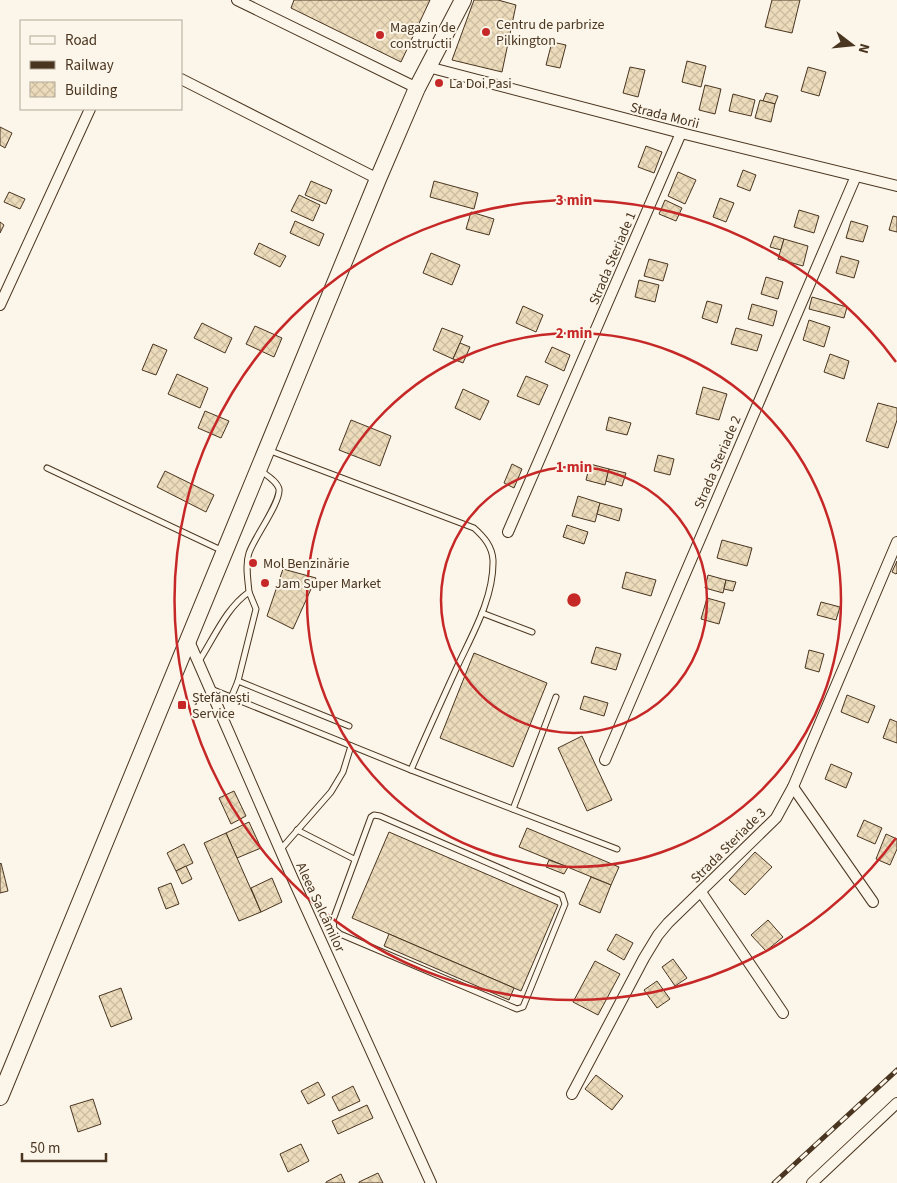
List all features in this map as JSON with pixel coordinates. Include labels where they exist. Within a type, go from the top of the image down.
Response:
[{"type":"main road","points":[[1,1090],[189,641],[378,179],[417,88],[463,0]]},
{"type":"street","points":[[237,0],[417,88]]},
{"type":"street","name":"Strada Morii","points":[[428,67],[681,133],[897,186]]},
{"type":"street","points":[[182,80],[378,179]]},
{"type":"street","points":[[0,305],[90,110]]},
{"type":"street","name":"Strada Steriade 1","points":[[508,532],[681,133]]},
{"type":"street","name":"Strada Steriade 2","points":[[605,760],[856,176]]},
{"type":"street","name":"Strada Steriade 3","points":[[572,1094],[658,935],[776,818],[793,787],[897,542]]},
{"type":"street","name":"Aleea Salcâmilor","points":[[189,641],[280,850],[431,1183]]},
{"type":"street","points":[[793,787],[873,902]]},
{"type":"street","points":[[701,892],[783,1013]]},
{"type":"street","points":[[812,1183],[897,1103]]},
{"type":"lane","points":[[268,450],[474,528],[490,546],[493,559],[491,583],[482,613],[411,770]]},
{"type":"lane","points":[[47,468],[225,552]]},
{"type":"lane","points":[[231,698],[238,681],[256,609],[249,592],[247,574],[249,555],[277,502],[279,490],[275,482],[259,470]]},
{"type":"lane","points":[[198,663],[230,611],[249,592]]},
{"type":"lane","points":[[482,613],[532,632]]},
{"type":"lane","points":[[238,681],[349,726]]},
{"type":"lane","points":[[208,688],[411,770],[617,849]]},
{"type":"lane","points":[[513,809],[556,697]]},
{"type":"lane","points":[[280,850],[331,792],[344,772],[351,746]]},
{"type":"lane","points":[[380,816],[562,895],[565,904],[524,1007],[517,1009],[340,934],[334,929],[333,920],[354,859],[371,817],[380,816]]},
{"type":"lane","points":[[297,830],[354,859]]},
{"type":"building","name":"Magazin de constructii","points":[[294,0],[430,0],[401,62],[291,8]]},
{"type":"building","name":"Centru de parbrize Pilkington","points":[[474,0],[498,0],[516,5],[502,72],[452,60]]},
{"type":"building","points":[[772,0],[800,0],[792,33],[765,27]]},
{"type":"building","points":[[552,42],[566,45],[560,68],[546,65]]},
{"type":"building","points":[[687,61],[706,66],[701,87],[682,82]]},
{"type":"building","points":[[630,67],[645,70],[638,97],[623,93]]},
{"type":"building","points":[[808,67],[826,72],[819,96],[801,91]]},
{"type":"building","points":[[705,85],[721,89],[715,114],[699,110]]},
{"type":"building","points":[[766,93],[778,96],[775,104],[763,101]]},
{"type":"building","points":[[733,94],[755,100],[751,116],[729,111]]},
{"type":"building","points":[[760,100],[775,104],[771,122],[755,118]]},
{"type":"building","points":[[0,127],[12,133],[5,148],[0,145]]},
{"type":"building","points":[[646,146],[662,152],[654,173],[638,167]]},
{"type":"building","points":[[743,170],[756,175],[750,191],[737,186]]},
{"type":"building","points":[[678,172],[696,180],[685,204],[668,196]]},
{"type":"building","points":[[311,181],[332,190],[326,204],[305,195]]},
{"type":"building","points":[[434,181],[478,193],[474,209],[430,197]]},
{"type":"building","points":[[9,192],[25,199],[20,209],[4,202]]},
{"type":"building","points":[[299,195],[320,205],[313,221],[291,211]]},
{"type":"building","points":[[720,198],[734,203],[726,222],[713,217]]},
{"type":"building","points":[[665,200],[682,208],[676,221],[659,214]]},
{"type":"building","points":[[799,210],[819,216],[814,233],[794,227]]},
{"type":"building","points":[[471,212],[494,219],[489,235],[466,229]]},
{"type":"building","points":[[893,216],[897,217],[897,232],[889,230]]},
{"type":"building","points":[[295,221],[324,234],[319,246],[290,233]]},
{"type":"building","points":[[851,221],[868,226],[863,242],[846,238]]},
{"type":"building","points":[[0,222],[4,225],[0,233]]},
{"type":"building","points":[[774,236],[784,239],[781,250],[770,247]]},
{"type":"building","points":[[784,239],[808,246],[803,266],[778,259]]},
{"type":"building","points":[[259,243],[286,256],[280,267],[254,254]]},
{"type":"building","points":[[431,253],[460,265],[452,285],[423,273]]},
{"type":"building","points":[[841,256],[859,261],[854,278],[836,273]]},
{"type":"building","points":[[649,259],[668,264],[663,281],[644,276]]},
{"type":"building","points":[[766,277],[783,282],[778,299],[761,294]]},
{"type":"building","points":[[639,280],[659,285],[655,302],[635,297]]},
{"type":"building","points":[[812,297],[847,307],[844,318],[809,309]]},
{"type":"building","points":[[707,301],[722,305],[717,323],[702,318]]},
{"type":"building","points":[[752,304],[777,311],[773,326],[748,319]]},
{"type":"building","points":[[523,306],[543,315],[536,332],[516,323]]},
{"type":"building","points":[[809,320],[830,327],[824,347],[803,340]]},
{"type":"building","points":[[202,323],[232,338],[225,353],[194,338]]},
{"type":"building","points":[[255,326],[282,338],[274,357],[246,344]]},
{"type":"building","points":[[442,328],[463,336],[453,359],[433,350]]},
{"type":"building","points":[[736,328],[762,335],[757,351],[731,344]]},
{"type":"building","points":[[460,343],[470,347],[463,363],[453,359]]},
{"type":"building","points":[[153,344],[167,350],[156,375],[142,370]]},
{"type":"building","points":[[552,347],[570,355],[564,371],[545,362]]},
{"type":"building","points":[[830,354],[849,361],[844,379],[824,372]]},
{"type":"building","points":[[177,374],[208,388],[200,408],[168,394]]},
{"type":"building","points":[[526,376],[548,385],[539,405],[517,396]]},
{"type":"building","points":[[703,387],[727,394],[719,420],[696,414]]},
{"type":"building","points":[[463,389],[489,401],[480,420],[455,408]]},
{"type":"building","points":[[878,403],[897,408],[897,420],[888,448],[866,441]]},
{"type":"building","points":[[205,411],[229,421],[221,438],[198,428]]},
{"type":"building","points":[[609,417],[631,423],[627,435],[606,430]]},
{"type":"building","points":[[351,420],[391,436],[380,466],[339,450]]},
{"type":"building","points":[[658,455],[674,459],[670,475],[654,471]]},
{"type":"building","points":[[512,464],[522,469],[514,488],[504,483]]},
{"type":"building","points":[[590,464],[609,469],[605,485],[586,480]]},
{"type":"building","points":[[609,469],[626,473],[622,486],[606,481]]},
{"type":"building","points":[[165,471],[214,495],[206,512],[157,487]]},
{"type":"building","points":[[578,496],[600,503],[595,522],[572,516]]},
{"type":"building","points":[[600,503],[622,509],[619,521],[597,514]]},
{"type":"building","points":[[567,525],[588,532],[584,544],[563,537]]},
{"type":"building","points":[[722,540],[752,548],[747,566],[717,558]]},
{"type":"building","points":[[897,561],[897,573],[896,574],[892,572]]},
{"type":"building","points":[[283,569],[316,578],[293,629],[267,616]]},
{"type":"building","points":[[626,572],[656,580],[651,596],[622,588]]},
{"type":"building","points":[[708,575],[726,580],[723,593],[705,588]]},
{"type":"building","points":[[726,580],[736,582],[733,591],[724,589]]},
{"type":"building","points":[[707,598],[725,603],[719,624],[701,619]]},
{"type":"building","points":[[821,602],[840,607],[836,620],[817,615]]},
{"type":"building","points":[[596,647],[621,654],[616,670],[591,663]]},
{"type":"building","points":[[809,650],[824,654],[819,672],[805,668]]},
{"type":"building","points":[[474,653],[547,683],[513,767],[440,738]]},
{"type":"building","points":[[847,695],[875,706],[868,723],[841,712]]},
{"type":"building","points":[[584,696],[608,703],[604,716],[580,709]]},
{"type":"building","points":[[890,719],[897,722],[897,743],[883,738]]},
{"type":"building","points":[[582,736],[612,800],[587,811],[558,748]]},
{"type":"building","points":[[831,764],[852,773],[846,788],[825,779]]},
{"type":"building","points":[[234,791],[246,816],[231,824],[219,798]]},
{"type":"building","points":[[864,820],[882,828],[875,844],[857,836]]},
{"type":"building","points":[[249,822],[261,848],[237,858],[226,833]]},
{"type":"building","points":[[527,828],[619,867],[611,885],[519,847]]},
{"type":"building","points":[[389,832],[558,905],[521,991],[352,918]]},
{"type":"building","points":[[226,833],[261,912],[239,921],[204,843]]},
{"type":"building","points":[[886,834],[897,839],[897,849],[890,865],[876,859]]},
{"type":"building","points":[[184,844],[193,863],[176,871],[167,853]]},
{"type":"building","points":[[755,852],[772,867],[745,895],[729,880]]},
{"type":"building","points":[[549,860],[568,867],[564,874],[546,867]]},
{"type":"building","points":[[0,864],[8,891],[0,893]]},
{"type":"building","points":[[186,866],[192,879],[182,884],[176,871]]},
{"type":"building","points":[[591,877],[611,885],[600,913],[579,904]]},
{"type":"building","points":[[272,878],[282,902],[261,912],[251,888]]},
{"type":"building","points":[[171,883],[179,904],[166,909],[158,888]]},
{"type":"building","points":[[768,920],[783,937],[766,951],[751,935]]},
{"type":"building","points":[[389,934],[514,988],[509,1000],[384,946]]},
{"type":"building","points":[[616,934],[633,943],[624,960],[607,950]]},
{"type":"building","points":[[673,959],[687,978],[675,986],[662,967]]},
{"type":"building","points":[[595,961],[620,974],[598,1015],[573,1002]]},
{"type":"building","points":[[657,981],[670,999],[657,1008],[644,990]]},
{"type":"building","points":[[121,988],[132,1019],[111,1027],[99,996]]},
{"type":"building","points":[[596,1075],[623,1096],[612,1110],[585,1089]]},
{"type":"building","points":[[318,1082],[325,1095],[308,1104],[301,1091]]},
{"type":"building","points":[[353,1086],[360,1101],[339,1111],[332,1097]]},
{"type":"building","points":[[93,1099],[101,1124],[78,1132],[70,1106]]},
{"type":"building","points":[[367,1105],[373,1118],[338,1134],[332,1121]]},
{"type":"building","points":[[301,1144],[309,1161],[288,1172],[280,1154]]},
{"type":"building","points":[[378,1173],[383,1183],[359,1183],[359,1182]]},
{"type":"building","points":[[341,1174],[345,1183],[326,1183],[326,1182]]},
{"type":"railway","points":[[774,1183],[897,1070]]},
{"type":"place","name":"Centru de parbrize Pilkington","points":[[486,32]]},
{"type":"place","name":"Magazin de constructii","points":[[380,35]]},
{"type":"place","name":"La Doi Pasi","points":[[439,83]]},
{"type":"place","name":"Mol Benzinărie","points":[[253,563]]},
{"type":"place","name":"Jam Super Market","points":[[265,583]]},
{"type":"place","name":"Ștefănești Service","points":[[182,705]]}]
